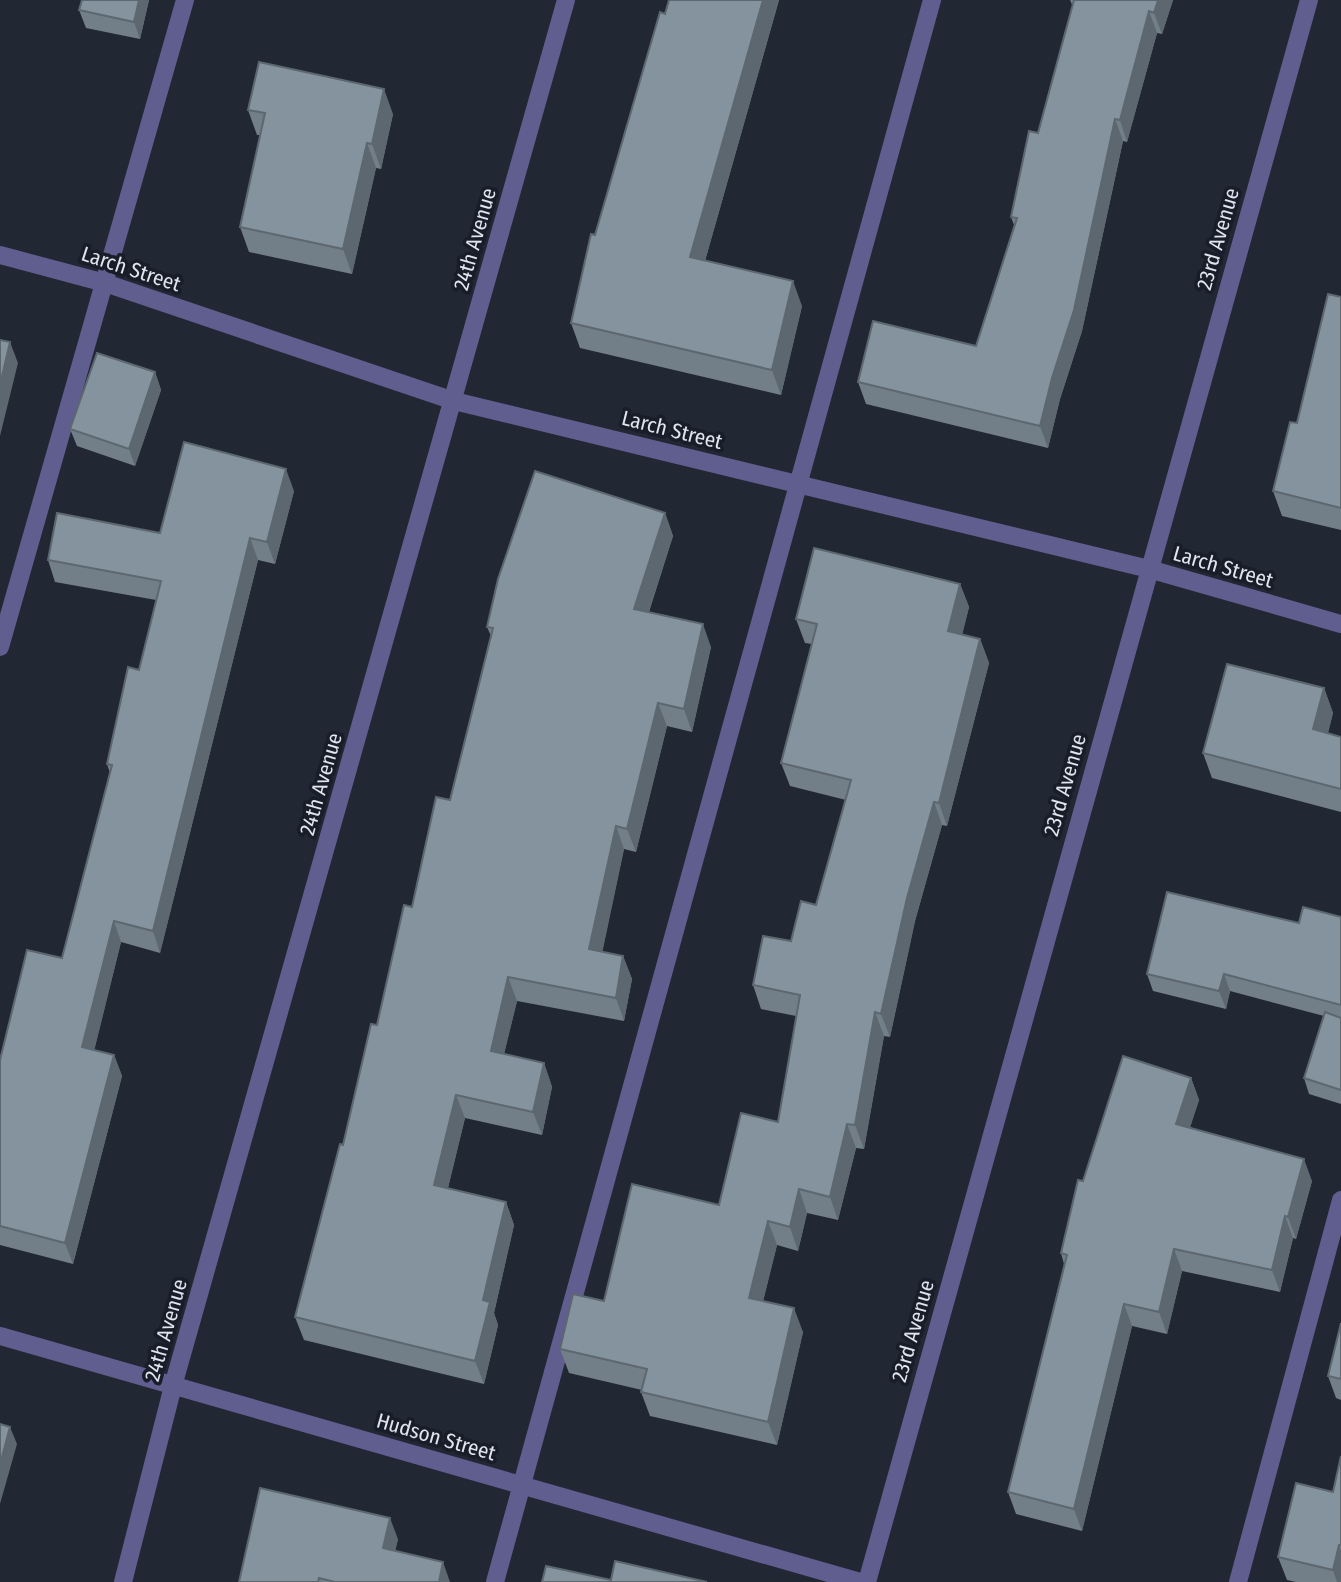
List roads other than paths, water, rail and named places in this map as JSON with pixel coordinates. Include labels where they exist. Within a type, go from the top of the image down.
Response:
[{"type":"street","points":[[0,647],[184,0]]},
{"type":"street","name":"24th Avenue","points":[[123,1582],[173,1386],[566,0]]},
{"type":"street","points":[[495,1582],[932,0]]},
{"type":"street","name":"23rd Avenue","points":[[867,1582],[1309,0]]},
{"type":"street","name":"Larch Street","points":[[0,254],[105,283],[454,401],[1149,569],[1341,624]]},
{"type":"street","points":[[1238,1582],[1341,1200]]},
{"type":"street","name":"Hudson Street","points":[[0,1336],[860,1582]]}]
